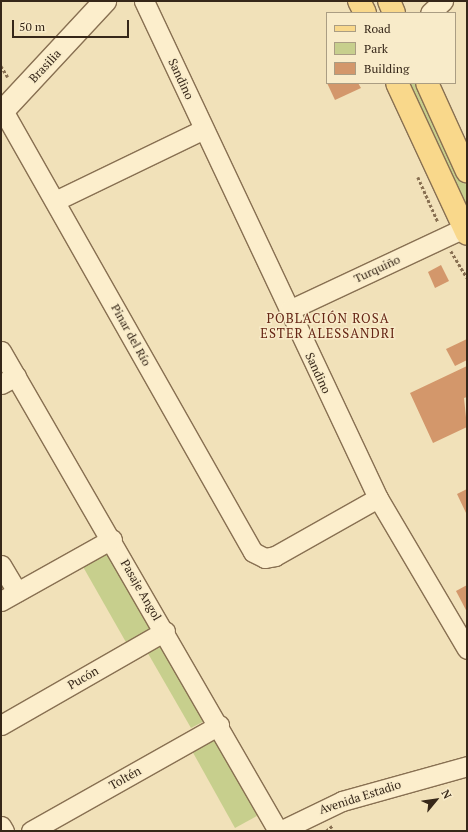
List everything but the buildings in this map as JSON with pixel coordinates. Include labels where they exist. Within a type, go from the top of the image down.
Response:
[{"type":"main road","points":[[359,1],[364,12]]},
{"type":"main road","points":[[389,1],[394,12]]},
{"type":"main road","points":[[397,84],[466,231]]},
{"type":"main road","points":[[428,84],[462,144],[467,170]]},
{"type":"street","name":"Brasilia","points":[[2,110],[105,1]]},
{"type":"street","name":"Sandino","points":[[144,1],[378,498],[467,649]]},
{"type":"street","points":[[431,12],[443,1]]},
{"type":"street","name":"Pinar del Río","points":[[2,110],[251,548],[260,557],[275,556],[378,498]]},
{"type":"street","points":[[55,201],[204,128]]},
{"type":"street","name":"Turquiño","points":[[289,310],[466,231]]},
{"type":"street","name":"Pasaje Angol","points":[[1,351],[8,380],[112,539],[279,831]]},
{"type":"street","points":[[1,565],[9,597],[112,539]]},
{"type":"street","name":"Pucón","points":[[1,725],[165,632]]},
{"type":"street","name":"Toltén","points":[[30,831],[219,725]]},
{"type":"street","name":"Avenida Estadio","points":[[279,831],[342,801],[467,766]]},
{"type":"street","points":[[1,826],[4,831]]},
{"type":"path","points":[[1,66],[8,77]]},
{"type":"path","points":[[448,245],[467,278]]},
{"type":"green space","points":[[408,84],[419,84],[467,187],[467,207]]},
{"type":"green space","points":[[111,549],[156,628],[127,644],[82,565]]},
{"type":"green space","points":[[165,640],[210,718],[191,728],[146,650]]},
{"type":"green space","points":[[219,733],[264,812],[235,828],[191,749]]},
{"type":"district","name":"POBLACIÓN ROSA ESTER ALESSANDRI","points":[[328,326]]}]
